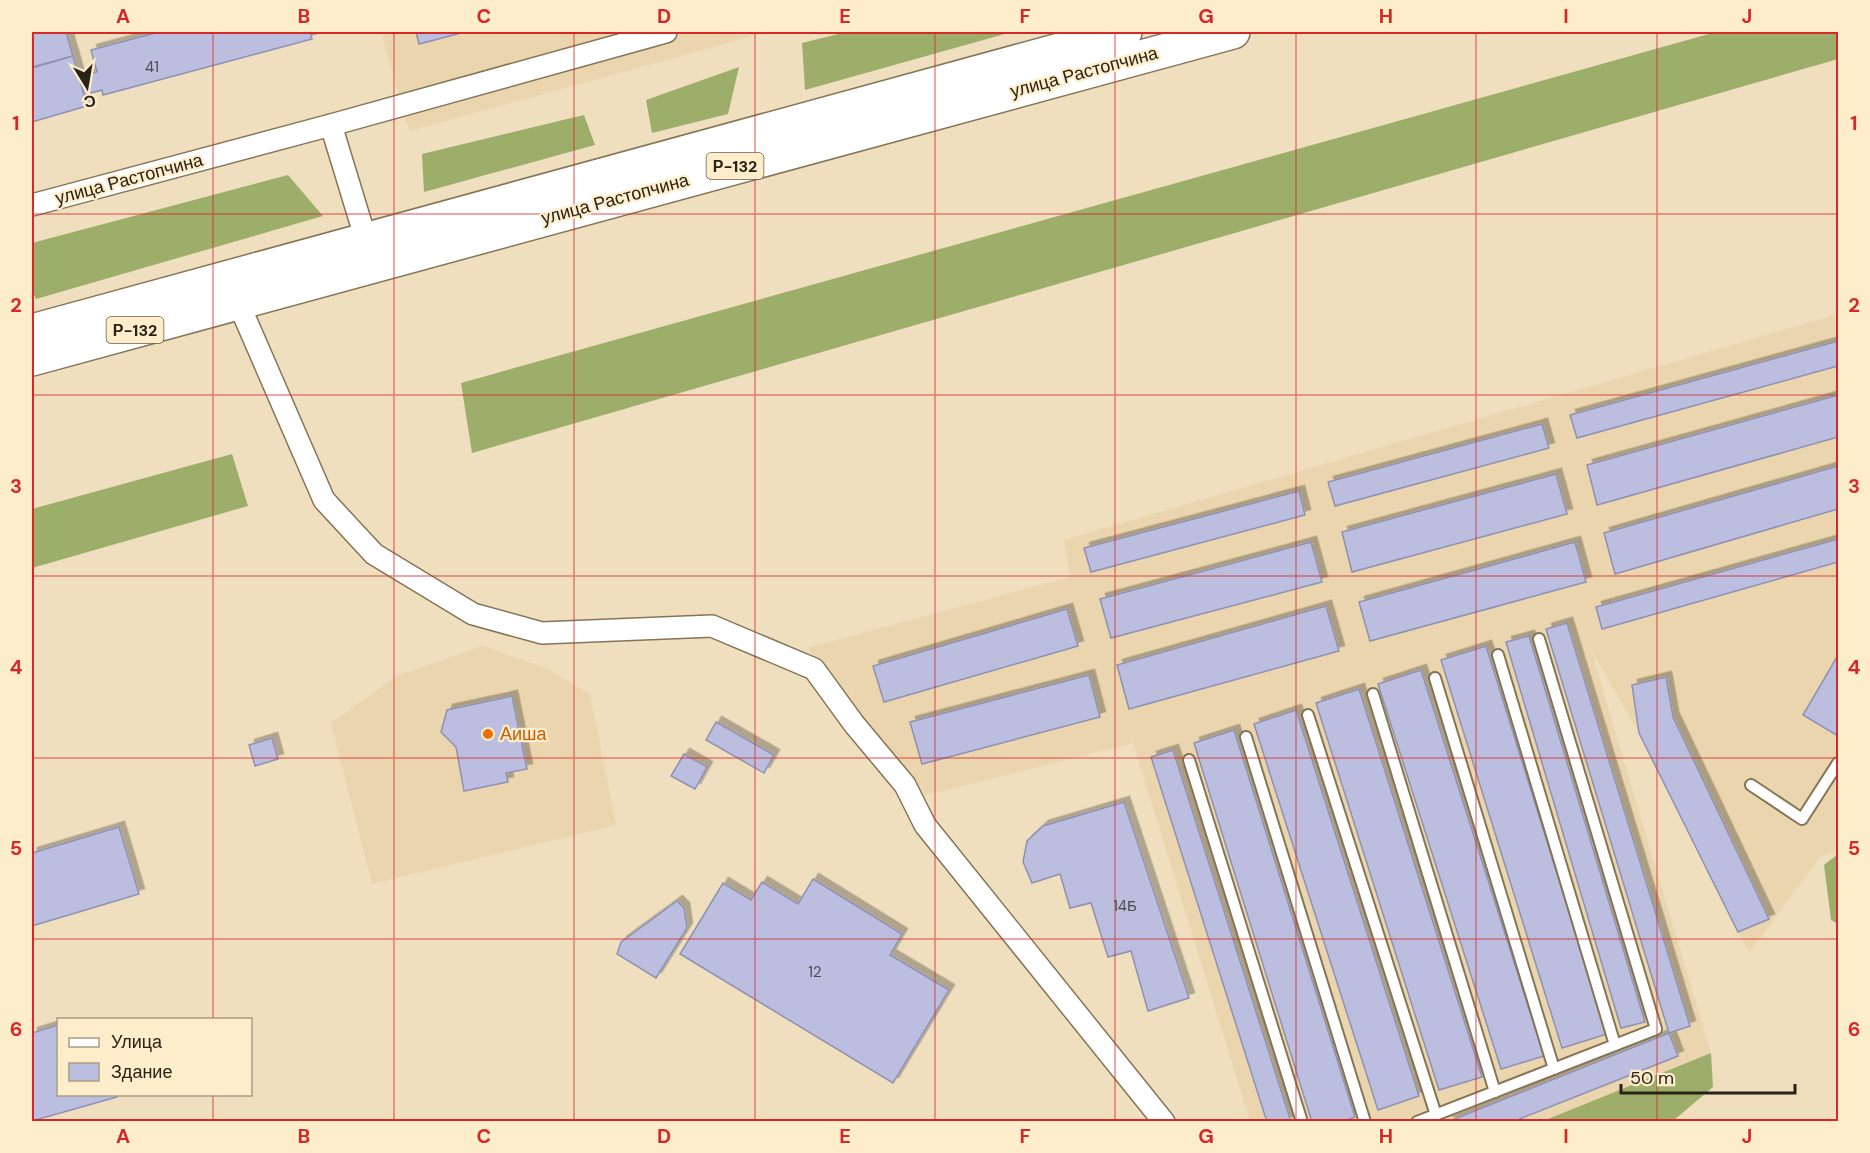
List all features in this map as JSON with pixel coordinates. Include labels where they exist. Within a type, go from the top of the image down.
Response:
[{"type":"highway","name":"улица Растопчина","points":[[32,331],[1125,32]]},
{"type":"highway","name":"улица Растопчина","points":[[32,359],[1233,32]]},
{"type":"street","name":"улица Растопчина","points":[[32,205],[331,126],[666,32]]},
{"type":"street","points":[[331,126],[366,240]]},
{"type":"street","points":[[238,302],[324,500],[374,554],[473,614],[542,633],[712,626],[814,669],[854,724],[905,785],[925,825],[1164,1122]]},
{"type":"lane","points":[[1417,1122],[1656,1029],[1539,639]]},
{"type":"lane","points":[[1498,655],[1615,1045]]},
{"type":"lane","points":[[1435,678],[1554,1069]]},
{"type":"lane","points":[[1373,694],[1495,1092]]},
{"type":"lane","points":[[1308,715],[1436,1115]]},
{"type":"lane","points":[[1246,737],[1365,1122]]},
{"type":"lane","points":[[1189,760],[1302,1122]]},
{"type":"lane","points":[[1751,785],[1802,819],[1839,763]]},
{"type":"shaded area","points":[[381,32],[768,32],[409,131]]},
{"type":"shaded area","points":[[1838,314],[1838,851],[1820,857],[1749,953],[1639,733],[1591,650],[1711,1053],[1543,1121],[1250,1121],[1133,743],[926,795],[807,648],[1070,577],[1064,540]]},
{"type":"shaded area","points":[[482,646],[546,668],[590,694],[616,825],[372,884],[331,723],[397,676]]},
{"type":"green space","points":[[846,32],[1012,32],[805,90],[802,43]]},
{"type":"green space","points":[[1716,32],[1838,32],[1838,59],[472,453],[461,383]]},
{"type":"green space","points":[[739,67],[728,114],[652,133],[646,100]]},
{"type":"green space","points":[[584,115],[595,145],[424,192],[422,154]]},
{"type":"green space","points":[[288,175],[323,216],[36,299],[32,290],[32,243]]},
{"type":"green space","points":[[232,454],[248,506],[32,568],[32,509]]},
{"type":"green space","points":[[1838,854],[1838,924],[1831,920],[1824,865]]},
{"type":"green space","points":[[1711,1053],[1713,1087],[1673,1121],[1543,1121]]},
{"type":"building","points":[[32,32],[66,32],[73,56],[33,67]]},
{"type":"building","points":[[159,32],[310,32],[312,39],[103,95],[102,90],[84,95],[79,77],[97,72],[91,50]]},
{"type":"building","points":[[416,32],[465,32],[419,44]]},
{"type":"building","points":[[73,56],[87,106],[32,122],[32,68]]},
{"type":"building","points":[[1838,341],[1838,366],[1577,438],[1570,415]]},
{"type":"building","points":[[1838,395],[1838,437],[1597,505],[1587,465]]},
{"type":"building","points":[[1542,424],[1549,448],[1335,506],[1328,482]]},
{"type":"building","points":[[1838,466],[1838,509],[1615,574],[1604,533]]},
{"type":"building","points":[[1556,474],[1567,514],[1352,572],[1342,532]]},
{"type":"building","points":[[1299,491],[1305,515],[1091,572],[1084,548]]},
{"type":"building","points":[[1838,539],[1838,562],[1602,629],[1596,607]]},
{"type":"building","points":[[1311,542],[1322,582],[1111,638],[1100,599]]},
{"type":"building","points":[[1575,542],[1586,582],[1370,641],[1359,602]]},
{"type":"building","points":[[1326,606],[1339,651],[1129,709],[1117,665]]},
{"type":"building","points":[[1067,609],[1078,646],[884,702],[873,666]]},
{"type":"building","points":[[1567,623],[1690,1026],[1669,1033],[1546,629]]},
{"type":"building","points":[[1529,636],[1645,1022],[1621,1028],[1506,642]]},
{"type":"building","points":[[1486,646],[1607,1034],[1562,1048],[1441,660]]},
{"type":"building","points":[[1838,655],[1838,736],[1803,715]]},
{"type":"building","points":[[1421,670],[1544,1056],[1501,1069],[1378,684]]},
{"type":"building","points":[[1089,675],[1100,717],[922,764],[910,722]]},
{"type":"building","points":[[1666,677],[1673,717],[1769,919],[1738,932],[1639,733],[1632,685]]},
{"type":"building","points":[[1359,689],[1482,1077],[1439,1090],[1316,703]]},
{"type":"building","points":[[512,696],[527,769],[506,773],[508,782],[464,791],[456,747],[441,732],[447,710]]},
{"type":"building","points":[[1296,710],[1419,1096],[1378,1110],[1254,724]]},
{"type":"building","points":[[716,722],[774,755],[764,773],[706,740]]},
{"type":"building","points":[[1234,730],[1355,1117],[1342,1122],[1312,1122],[1194,743]]},
{"type":"building","points":[[272,738],[278,759],[255,766],[249,745]]},
{"type":"building","points":[[1173,750],[1291,1122],[1267,1122],[1151,757]]},
{"type":"building","points":[[684,754],[707,767],[695,789],[671,776]]},
{"type":"building","points":[[1124,802],[1189,998],[1148,1011],[1131,951],[1108,957],[1091,903],[1070,908],[1060,874],[1032,883],[1023,862],[1027,841],[1043,826]]},
{"type":"building","points":[[119,827],[139,894],[32,926],[32,853]]},
{"type":"building","points":[[813,879],[902,934],[890,955],[949,990],[893,1083],[680,954],[723,883],[751,900],[762,882],[798,904]]},
{"type":"building","points":[[677,901],[684,908],[687,928],[656,978],[617,954],[621,942]]},
{"type":"building","points":[[57,1025],[57,1096],[117,1097],[32,1121],[32,1033]]},
{"type":"building","points":[[1669,1033],[1678,1056],[1512,1122],[1447,1122]]},
{"type":"place","name":"Аиша","points":[[488,734]]}]
